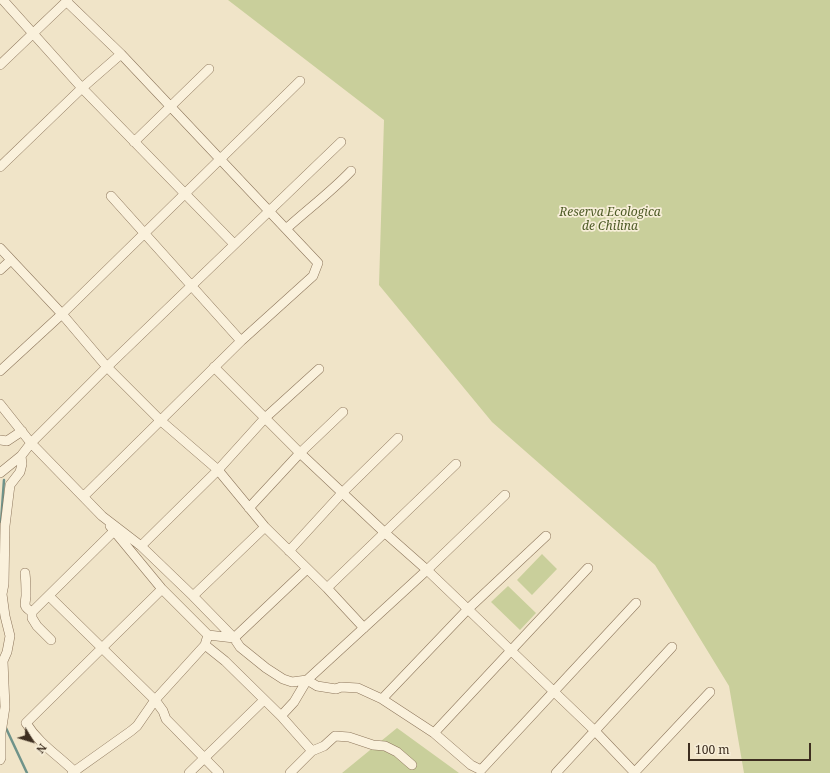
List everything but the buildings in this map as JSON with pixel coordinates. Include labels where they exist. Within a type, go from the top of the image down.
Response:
[{"type":"street","points":[[3,0],[82,88],[234,244]]},
{"type":"street","points":[[0,65],[67,1],[121,54],[318,263],[313,276],[241,341],[84,496]]},
{"type":"street","points":[[0,167],[82,88],[121,54]]},
{"type":"street","points":[[134,142],[209,69]]},
{"type":"street","points":[[0,371],[62,314],[300,81]]},
{"type":"street","points":[[0,473],[21,456],[31,443],[107,367],[341,142]]},
{"type":"street","points":[[286,229],[335,188],[351,171]]},
{"type":"street","points":[[111,196],[241,341]]},
{"type":"street","points":[[0,248],[62,314],[107,367],[160,420],[218,470],[265,527],[327,588],[364,628]]},
{"type":"street","points":[[0,270],[11,260]]},
{"type":"street","points":[[214,367],[300,453],[427,570],[595,731],[634,773],[710,692]]},
{"type":"street","points":[[141,546],[218,470],[265,418],[319,369]]},
{"type":"street","points":[[0,404],[31,443],[102,516],[162,589],[208,635],[234,638],[307,569]]},
{"type":"street","points":[[249,508],[300,453],[343,412]]},
{"type":"street","points":[[0,440],[7,441],[22,431]]},
{"type":"street","points":[[289,551],[342,493],[398,438]]},
{"type":"street","points":[[0,760],[1,733],[5,707],[3,661],[7,652],[10,636],[2,594],[4,584],[5,526],[10,484],[20,472],[22,464],[21,456]]},
{"type":"street","points":[[327,588],[456,464]]},
{"type":"street","points":[[281,716],[294,702],[307,680],[427,570],[505,495]]},
{"type":"street","points":[[102,516],[141,546],[193,596],[234,638],[240,647],[266,668],[283,679],[292,682],[307,680],[317,686],[328,688],[358,688],[382,699],[434,733],[471,765],[481,770],[636,603]]},
{"type":"street","points":[[193,596],[265,527]]},
{"type":"street","points":[[51,640],[32,618],[32,612],[114,531]]},
{"type":"street","points":[[382,699],[468,609],[546,536]]},
{"type":"street","points":[[434,733],[588,568]]},
{"type":"street","points":[[26,573],[24,591],[26,596],[24,602],[27,608],[32,612]]},
{"type":"street","points":[[162,589],[26,723],[43,744],[74,772],[137,726],[155,700],[205,645],[208,635]]},
{"type":"street","points":[[49,596],[155,700],[163,711],[166,719],[219,773]]},
{"type":"street","points":[[205,645],[225,661],[281,716],[312,751]]},
{"type":"street","points":[[556,773],[672,647]]},
{"type":"street","points":[[189,773],[264,700]]},
{"type":"street","points":[[290,773],[312,751],[324,746],[335,736],[349,737],[373,745],[385,746],[397,752],[412,765]]},
{"type":"green space","name":"Reserva Ecologica de Chilina","points":[[228,0],[830,0],[830,773],[744,773],[729,686],[655,565],[492,422],[379,285],[384,120]]},
{"type":"green space","points":[[542,554],[557,569],[532,595],[517,580]]},
{"type":"green space","points":[[508,586],[536,613],[520,630],[491,602]]},
{"type":"green space","points":[[397,728],[459,773],[342,773]]},
{"type":"waterway","points":[[1,522],[4,480]]},
{"type":"waterway","points":[[0,539],[1,529]]},
{"type":"waterway","points":[[5,726],[27,773]]}]
